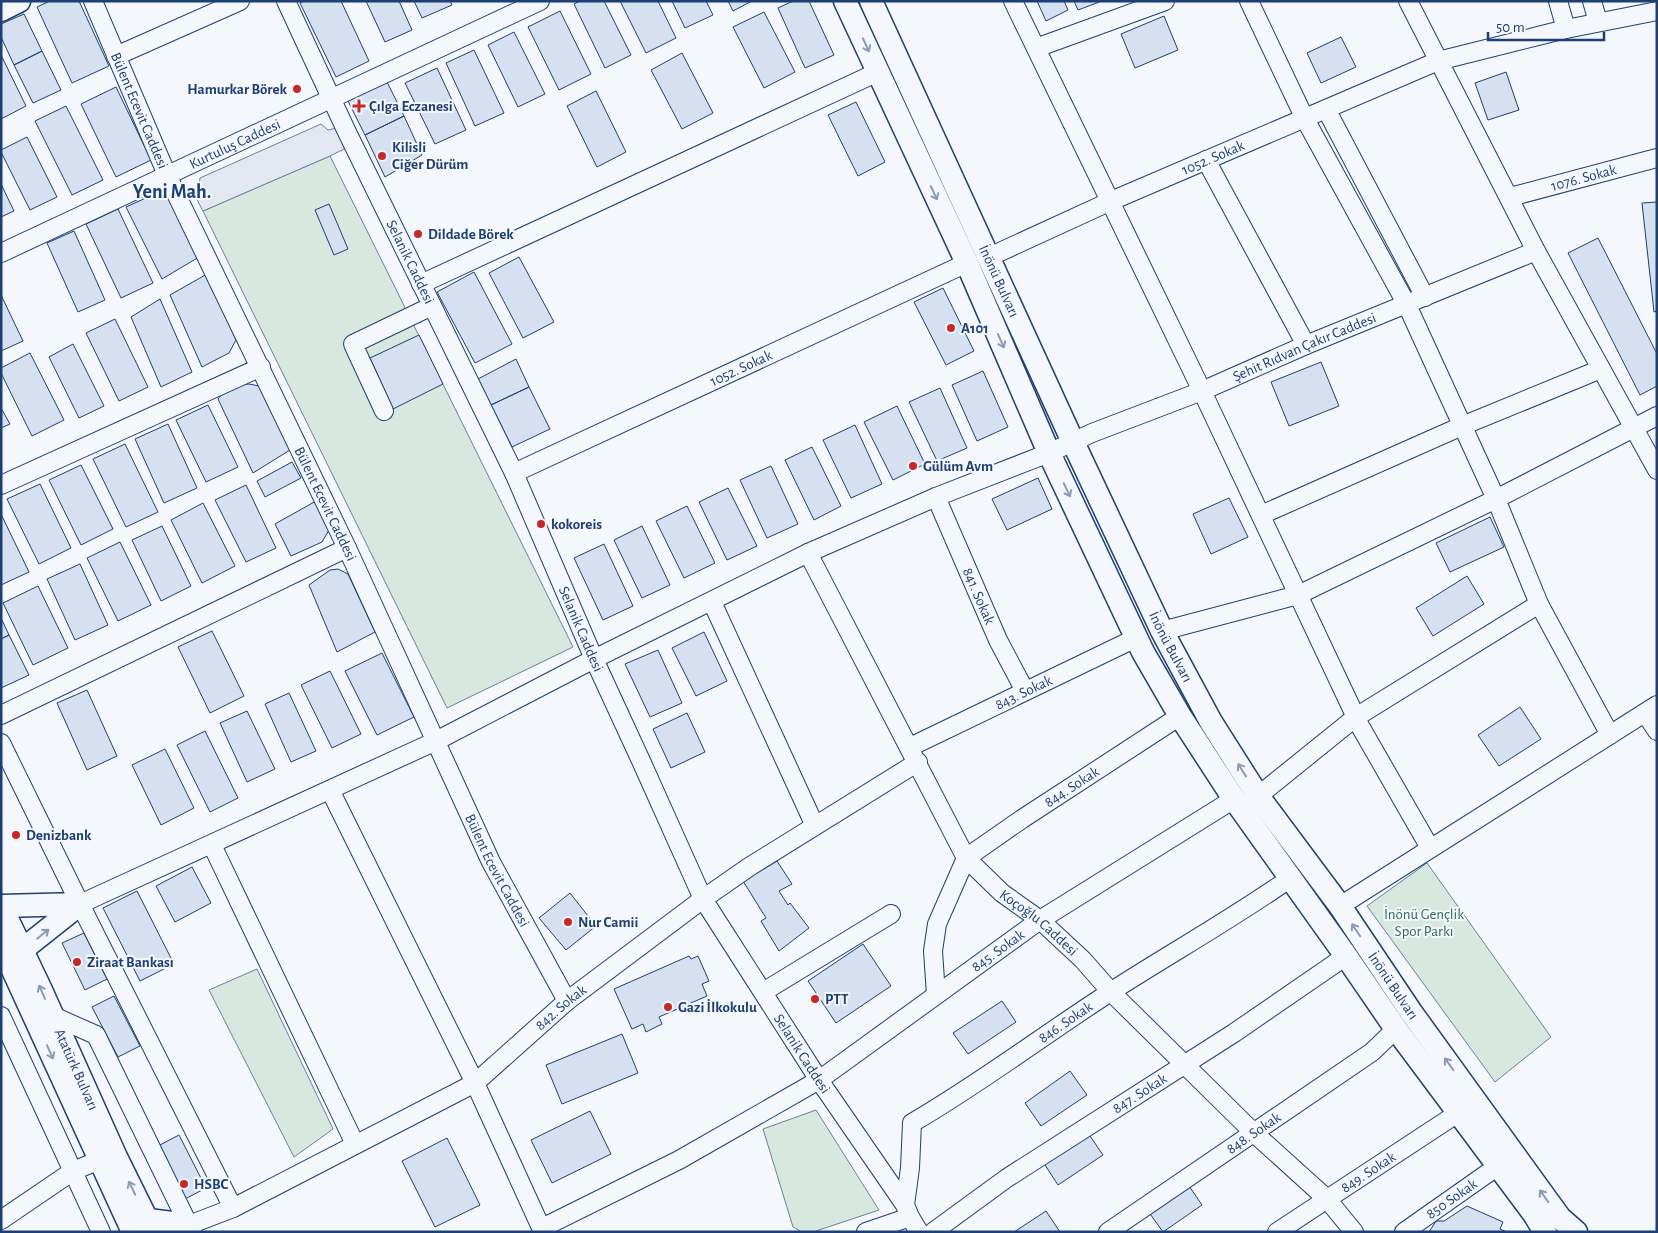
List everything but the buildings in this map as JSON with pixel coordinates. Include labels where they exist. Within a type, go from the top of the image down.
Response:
[{"type":"main road","points":[[1,10],[19,1]]},
{"type":"main road","name":"İnönü Bulvarı","points":[[846,1],[967,263],[1049,453],[1136,638],[1180,716],[1289,879],[1346,956],[1396,1030],[1545,1232]]},
{"type":"main road","name":"İnönü Bulvarı","points":[[871,1],[1162,631],[1211,722],[1258,796],[1340,906],[1411,1012],[1560,1218],[1576,1232]]},
{"type":"main road","points":[[1,906],[80,904]]},
{"type":"main road","points":[[8,946],[80,904]]},
{"type":"main road","name":"Atatürk Bulvarı","points":[[1,906],[8,946],[100,1160],[145,1228]]},
{"type":"main road","name":"Atatürk Bulvarı","points":[[8,946],[53,1016],[116,1157],[145,1228]]},
{"type":"main road","points":[[145,1228],[189,1230]]},
{"type":"street","name":"Bülent Ecevit Caddesi","points":[[92,1],[167,175],[347,548],[491,862],[567,1001]]},
{"type":"street","points":[[116,56],[240,1]]},
{"type":"street","name":"Selanik Caddesi","points":[[286,1],[332,100],[514,473],[594,659],[703,899],[819,1080],[911,1218]]},
{"type":"street","name":"Kurtuluş Caddesi","points":[[1,253],[332,100],[540,1]]},
{"type":"street","points":[[1013,1],[1111,201],[1356,717],[1430,848]]},
{"type":"street","points":[[1248,1],[1305,119],[1407,305],[1496,499],[1539,604],[1610,734]]},
{"type":"street","points":[[1408,1],[1536,251],[1657,470]]},
{"type":"street","points":[[1558,1],[1566,30]]},
{"type":"street","points":[[1592,1],[1598,22]]},
{"type":"street","points":[[1036,48],[1158,2]]},
{"type":"street","name":"1052. Sokak","points":[[989,257],[1111,201],[1438,61],[1598,22],[1657,10]]},
{"type":"street","points":[[421,284],[878,72]]},
{"type":"street","points":[[1326,109],[1425,297]]},
{"type":"street","name":"1076. Sokak","points":[[1510,197],[1657,158]]},
{"type":"street","points":[[1206,160],[1306,345]]},
{"type":"street","name":"Şehit Rıdvan Çakır Caddesi","points":[[80,904],[436,741],[594,659],[808,553],[936,497],[1049,453],[1092,433],[1202,391],[1306,345],[1536,251]]},
{"type":"street","name":"1052. Sokak","points":[[514,473],[967,263]]},
{"type":"street","points":[[384,411],[353,344],[432,306]]},
{"type":"street","points":[[1,486],[261,367]]},
{"type":"street","points":[[1261,515],[1462,426],[1601,369]]},
{"type":"street","points":[[1162,631],[1298,595],[1496,499],[1657,416]]},
{"type":"street","name":"841. Sokak","points":[[936,497],[998,640],[1025,691]]},
{"type":"street","points":[[1,715],[347,548]]},
{"type":"street","name":"Koçoğlu Caddesi","points":[[808,553],[966,858],[1002,893],[1040,920],[1083,960],[1111,992],[1184,1065],[1254,1133],[1327,1199],[1354,1232]]},
{"type":"street","points":[[712,602],[816,826]]},
{"type":"street","points":[[1258,796],[1356,717],[1539,604]]},
{"type":"street","name":"843. Sokak","points":[[914,755],[1025,691],[1136,638]]},
{"type":"street","points":[[1340,906],[1651,709],[1657,731]]},
{"type":"street","name":"844. Sokak","points":[[966,858],[1022,819],[1180,716]]},
{"type":"street","points":[[1,743],[233,1208]]},
{"type":"street","name":"842. Sokak","points":[[189,1230],[475,1084],[567,1001],[703,899],[749,867],[816,826],[914,755]]},
{"type":"street","points":[[330,790],[475,1084],[542,1230]]},
{"type":"street","name":"845. Sokak","points":[[542,1230],[679,1160],[819,1080],[1040,920],[1234,799]]},
{"type":"street","points":[[212,845],[355,1144]]},
{"type":"street","points":[[936,995],[933,950],[937,924],[966,858]]},
{"type":"street","name":"846. Sokak","points":[[911,1218],[910,1168],[912,1123],[950,1101],[1111,992],[1259,900],[1289,879]]},
{"type":"street","points":[[763,992],[891,914]]},
{"type":"street","name":"847. Sokak","points":[[933,1232],[1006,1178],[1184,1065],[1346,956]]},
{"type":"street","points":[[1,1016],[102,1232]]},
{"type":"street","points":[[53,1016],[96,1035],[189,1230]]},
{"type":"street","name":"848. Sokak","points":[[1108,1232],[1372,1052],[1396,1030]]},
{"type":"street","name":"849. Sokak","points":[[1277,1232],[1458,1113]]},
{"type":"street","points":[[1,1220],[73,1171],[100,1160]]},
{"type":"street","name":"850 Sokak","points":[[1404,1232],[1498,1166]]},
{"type":"street","points":[[868,1231],[911,1218]]},
{"type":"green space","points":[[330,156],[573,647],[447,708],[203,211]]},
{"type":"green space","name":"İnönü Gençlik Spor Parkı","points":[[1427,863],[1551,1037],[1495,1082],[1367,906]]},
{"type":"green space","points":[[257,969],[333,1129],[294,1157],[209,990]]},
{"type":"green space","points":[[816,1110],[879,1210],[813,1232],[802,1232],[793,1227],[763,1129]]},
{"type":"shaded area","points":[[321,124],[328,130],[337,128],[346,148],[203,211],[192,190],[199,187],[200,178]]},
{"type":"place","name":"Hamurkar Börek","points":[[297,89]]},
{"type":"place","name":"Çılga Eczanesi","points":[[359,106]]},
{"type":"place","name":"Kilisli Ciğer Dürüm","points":[[382,156]]},
{"type":"place","name":"Dildade Börek","points":[[418,234]]},
{"type":"place","name":"A101","points":[[951,328]]},
{"type":"place","name":"Gülüm Avm","points":[[913,466]]},
{"type":"place","name":"kokoreis","points":[[541,524]]},
{"type":"place","name":"Denizbank","points":[[16,835]]},
{"type":"place","name":"Nur Camii","points":[[568,922]]},
{"type":"place","name":"Ziraat Bankası","points":[[77,962]]},
{"type":"place","name":"PTT","points":[[815,999]]},
{"type":"place","name":"Gazi İlkokulu","points":[[668,1007]]},
{"type":"place","name":"HSBC","points":[[184,1184]]},
{"type":"district","name":"Yeni Mah.","points":[[172,192]]}]
